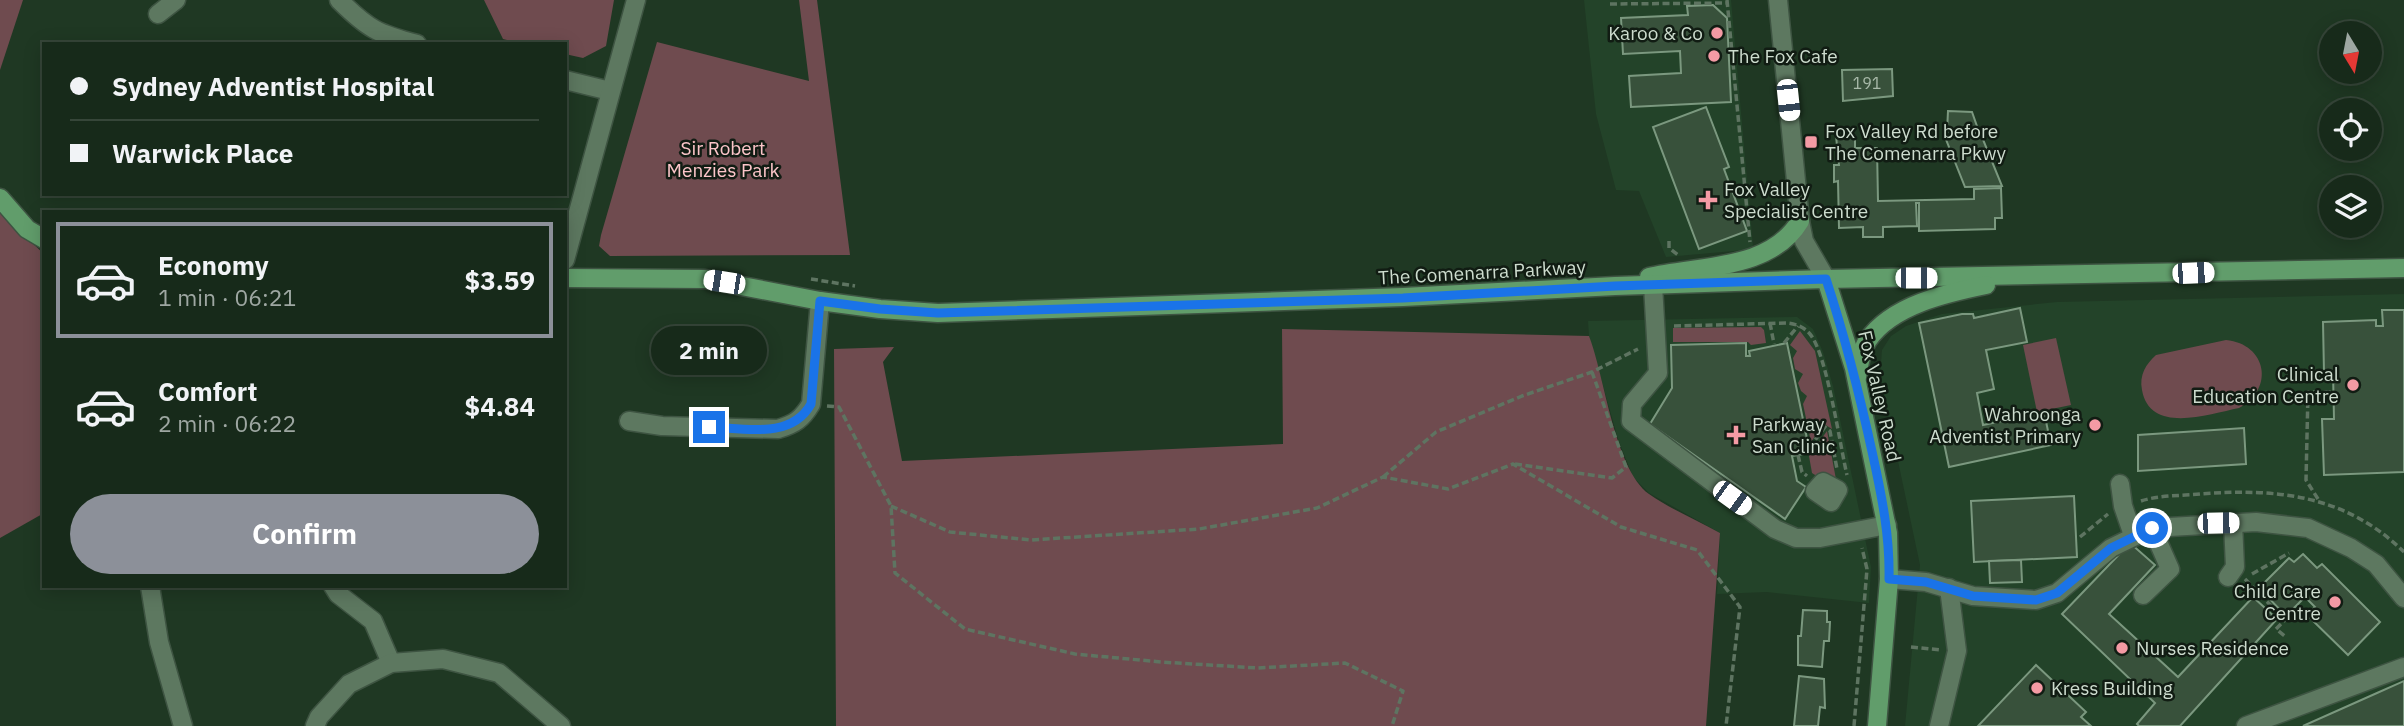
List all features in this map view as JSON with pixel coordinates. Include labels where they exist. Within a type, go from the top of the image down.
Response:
[{"type":"main road","points":[[0,198],[27,229],[42,238]]},
{"type":"main road","points":[[1615,286],[1673,271],[1746,260],[1786,241],[1801,222]]},
{"type":"main road","name":"The Comenarra Parkway","points":[[567,278],[705,279],[820,301],[938,313],[1403,298],[1615,286],[1826,279],[2404,268]]},
{"type":"main road","points":[[1857,381],[1867,341],[1898,315],[1960,290],[2020,277]]},
{"type":"main road","name":"Fox Valley Road","points":[[1826,279],[1857,381],[1887,526],[1889,579],[1877,726]]},
{"type":"street","points":[[158,14],[176,0]]},
{"type":"street","points":[[339,0],[362,23],[382,35],[410,42]]},
{"type":"street","points":[[567,252],[636,0]]},
{"type":"street","name":"Fox Valley Road","points":[[1778,0],[1804,241],[1826,279]]},
{"type":"street","points":[[567,80],[610,91]]},
{"type":"street","points":[[1653,285],[1658,373],[1632,404],[1631,421],[1775,529],[1796,538],[1820,538],[1887,526]]},
{"type":"street","points":[[629,421],[662,426],[778,429],[794,424],[804,416],[811,404],[820,301]]},
{"type":"street","points":[[2120,484],[2123,506],[2133,535]]},
{"type":"street","points":[[2233,523],[2234,576]]},
{"type":"street","points":[[1889,579],[1926,582],[1973,596],[2036,600],[2057,593],[2111,548],[2133,535],[2152,528],[2233,523],[2308,528],[2351,548],[2376,564],[2403,594]]},
{"type":"street","points":[[2143,595],[2170,569],[2152,528]]},
{"type":"street","points":[[150,588],[159,642],[183,726]]},
{"type":"street","points":[[334,588],[338,594],[373,621],[391,663]]},
{"type":"street","points":[[1939,726],[1957,651],[1948,588]]},
{"type":"street","points":[[315,726],[319,717],[349,684],[391,663],[443,659],[499,673],[561,726]]},
{"type":"street","points":[[2246,726],[2404,667]]},
{"type":"path","points":[[1610,4],[1727,1],[1750,246]]},
{"type":"path","points":[[1669,241],[1669,248],[1678,255],[1690,254]]},
{"type":"path","points":[[1671,263],[1678,255]]},
{"type":"path","points":[[803,278],[856,286]]},
{"type":"path","points":[[1770,323],[1774,344]]},
{"type":"path","points":[[1784,343],[1798,325]]},
{"type":"path","points":[[891,506],[950,532],[1031,540],[1199,529],[1317,508],[1383,477],[1436,432],[1522,396],[1592,372],[1641,347],[1656,347]]},
{"type":"path","points":[[1383,477],[1448,489],[1513,464],[1612,478],[1626,467],[1592,372]]},
{"type":"path","points":[[2319,501],[2306,480],[2308,392],[2334,391]]},
{"type":"path","points":[[811,404],[839,407],[891,506],[895,573],[965,629],[1087,655],[1258,668],[1345,663],[1403,691],[1392,726]]},
{"type":"path","points":[[1809,448],[1825,427],[1830,431],[1839,484]]},
{"type":"path","points":[[1799,460],[1804,454]]},
{"type":"path","points":[[1513,464],[1621,527],[1697,550],[1740,607],[1726,726]]},
{"type":"path","points":[[2286,637],[2276,629],[2285,620],[2234,576],[2289,552]]},
{"type":"path","points":[[1911,647],[1957,651]]},
{"type":"shaded area","points":[[1584,0],[1731,0],[1753,246],[1745,250],[1666,257],[1639,191],[1616,190],[1596,114]]},
{"type":"shaded area","points":[[2404,294],[2404,726],[1905,726],[1920,565],[1880,376],[1882,350],[1891,336],[1906,326],[1942,314],[2057,302]]},
{"type":"shaded area","points":[[1797,317],[1813,329],[1833,386],[1871,567],[1869,603],[1767,592],[1717,594],[1720,533],[1649,493],[1633,477],[1618,439],[1589,336],[1588,321]]},
{"type":"green space","points":[[0,0],[23,0],[0,70]]},
{"type":"green space","points":[[484,0],[614,0],[606,46],[583,58],[567,54],[567,42],[516,42],[503,39]]},
{"type":"green space","name":"Sir Robert Menzies Park","points":[[799,0],[817,0],[850,255],[610,256],[599,246],[601,235],[657,42],[809,81]]},
{"type":"green space","points":[[0,213],[42,252],[42,514],[0,538]]},
{"type":"green space","points":[[1761,327],[1766,343],[1751,345],[1748,342],[1673,342],[1673,328]]},
{"type":"green space","points":[[1282,329],[1589,336],[1619,443],[1637,481],[1649,494],[1720,533],[1706,726],[836,726],[834,349],[894,347],[883,362],[902,461],[1283,444]]},
{"type":"green space","points":[[1800,331],[1815,351],[1832,429],[1824,424],[1811,442],[1803,404],[1807,396],[1798,383],[1803,374],[1795,369],[1793,358],[1797,351],[1790,345]]},
{"type":"green space","points":[[2056,338],[2071,405],[2037,412],[2023,345]]},
{"type":"green space","points":[[2226,340],[2240,343],[2258,358],[2262,379],[2250,400],[2239,408],[2182,418],[2156,413],[2147,404],[2142,390],[2142,375],[2156,355]]},
{"type":"green space","points":[[1827,431],[1838,490],[1812,473],[1809,456]]},
{"type":"building","points":[[1713,5],[1727,18],[1731,102],[1631,107],[1629,76],[1681,73],[1680,51],[1623,54],[1621,18],[1688,15],[1687,6]]},
{"type":"building","points":[[1892,69],[1893,96],[1843,101],[1842,70]]},
{"type":"building","name":"Fox Valley Specialist Centre","points":[[1706,107],[1729,167],[1724,169],[1747,231],[1699,249],[1653,127]]},
{"type":"building","points":[[1948,111],[1972,112],[1979,132],[1976,132],[1976,137],[1951,137],[1952,132],[1947,132]]},
{"type":"building","points":[[1836,136],[1855,136],[1855,148],[1877,148],[1878,201],[1974,199],[1974,189],[2001,188],[2002,218],[1995,218],[1995,229],[1919,231],[1919,203],[1916,203],[1917,226],[1883,227],[1883,237],[1863,237],[1863,227],[1839,228],[1838,181],[1834,182],[1834,165],[1839,165]]},
{"type":"building","points":[[1945,137],[1982,137],[2002,186],[1965,187]]},
{"type":"building","points":[[2020,308],[2027,342],[1986,350],[1994,389],[1977,393],[1983,425],[2044,412],[2051,445],[1949,467],[1919,323],[1962,314],[1973,314],[1974,318]]},
{"type":"building","points":[[2382,310],[2404,310],[2404,472],[2324,475],[2322,419],[2334,419],[2333,372],[2324,373],[2323,322],[2376,320],[2376,326],[2383,326]]},
{"type":"building","name":"Parkway San Clinic","points":[[1746,343],[1746,356],[1750,356],[1749,351],[1787,343],[1810,453],[1792,456],[1797,481],[1806,487],[1785,519],[1650,424],[1672,388],[1671,345]]},
{"type":"building","points":[[2244,428],[2246,464],[2138,471],[2138,435]]},
{"type":"building","points":[[2074,496],[2077,557],[1974,562],[1971,501]]},
{"type":"building","name":"Nurses Residence","points":[[2130,543],[2155,565],[2109,614],[2178,677],[2253,597],[2277,619],[2180,726],[2139,726],[2137,724],[2155,703],[2062,614]]},
{"type":"building","name":"Child Care Centre","points":[[2303,554],[2317,568],[2322,564],[2380,622],[2348,655],[2307,615],[2315,607],[2305,597],[2286,616],[2259,588],[2289,558],[2294,562]]},
{"type":"building","points":[[2021,560],[2022,582],[1990,583],[1989,561]]},
{"type":"building","points":[[1803,610],[1827,611],[1827,622],[1830,622],[1829,641],[1824,641],[1822,667],[1798,665],[1798,636],[1801,636]]},
{"type":"building","name":"Kress Building","points":[[2036,665],[2086,712],[2081,717],[2091,726],[1978,726]]},
{"type":"building","points":[[1799,676],[1824,679],[1825,708],[1820,707],[1818,726],[1794,726]]},
{"type":"building","points":[[2404,681],[2404,726],[2303,726],[2377,693]]},
{"type":"place","name":"Karoo & Co","points":[[1717,33]]},
{"type":"place","name":"The Fox Cafe","points":[[1714,56]]},
{"type":"place","name":"Fox Valley Rd before The Comenarra Pkwy","points":[[1811,142]]},
{"type":"place","name":"Fox Valley Specialist Centre","points":[[1708,200]]},
{"type":"place","name":"Clinical Education Centre","points":[[2353,385]]},
{"type":"place","name":"Wahroonga Adventist Primary","points":[[2095,425]]},
{"type":"place","name":"Parkway San Clinic","points":[[1736,435]]},
{"type":"place","name":"Child Care Centre","points":[[2335,602]]},
{"type":"place","name":"Nurses Residence","points":[[2122,648]]},
{"type":"place","name":"Kress Building","points":[[2037,688]]},
{"type":"route","points":[[709,427],[778,429],[794,424],[804,416],[811,404],[820,301],[938,313],[1403,298],[1615,286],[1826,279],[1854,368],[1882,498],[1888,533],[1889,579],[1926,582],[1973,596],[1998,600],[2036,600],[2057,593],[2111,548],[2152,528]]}]
